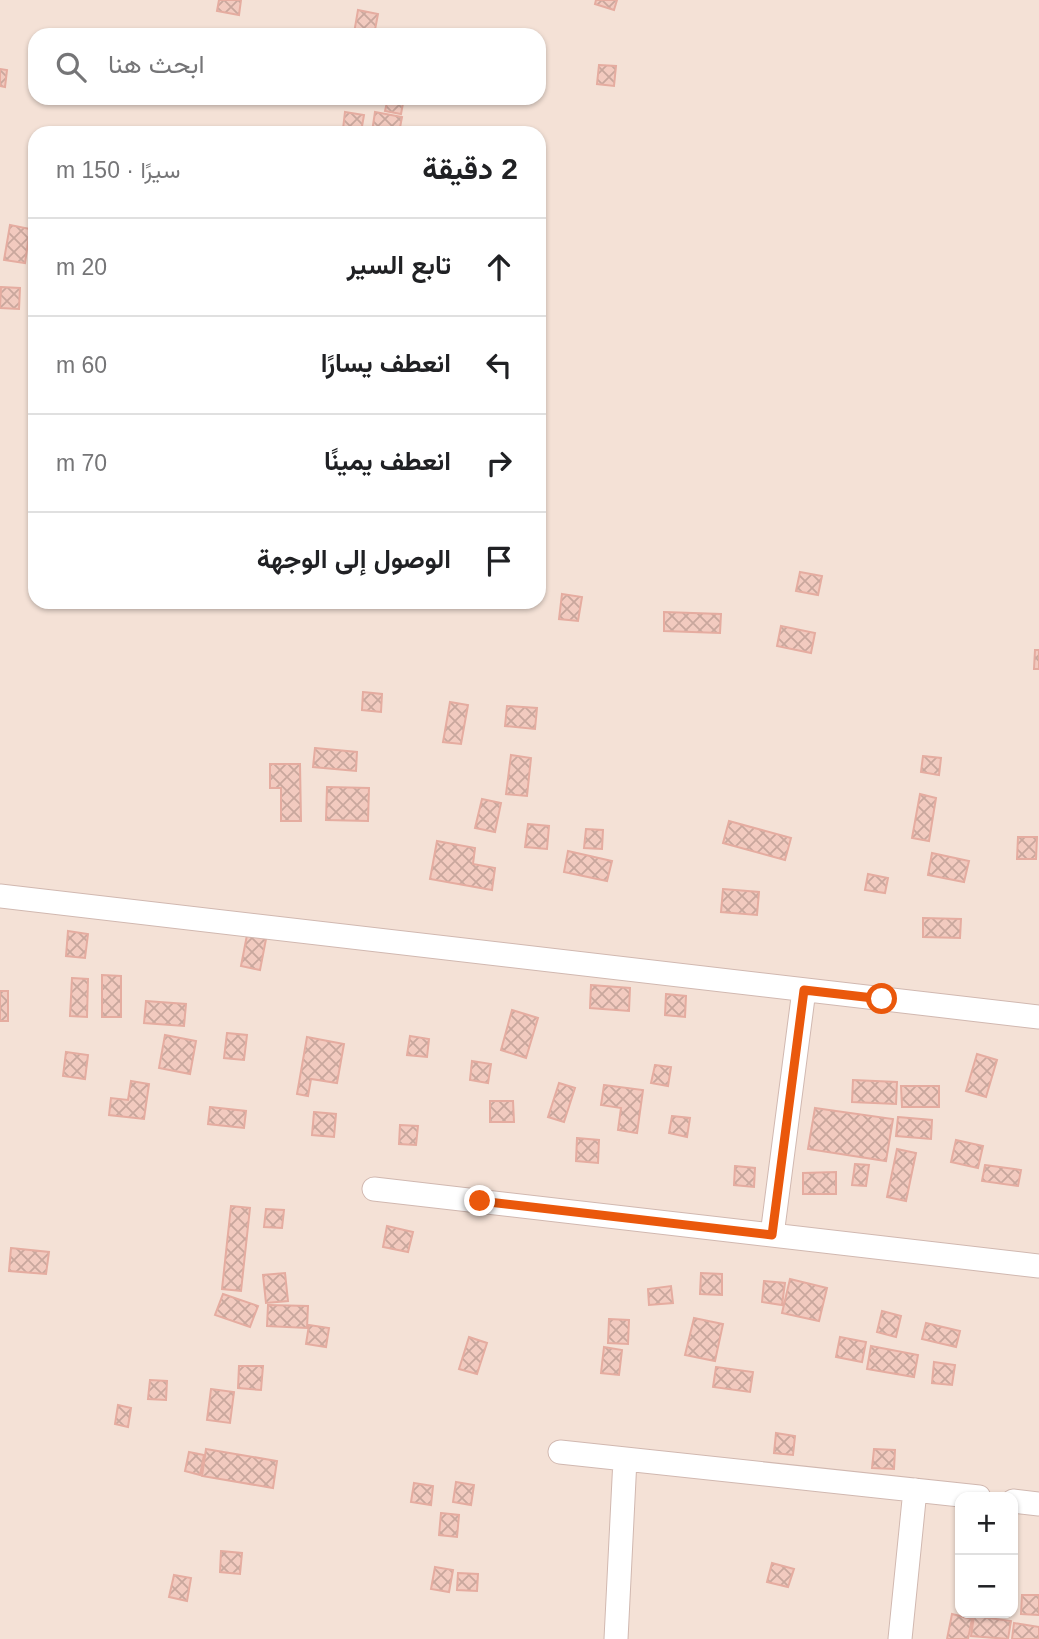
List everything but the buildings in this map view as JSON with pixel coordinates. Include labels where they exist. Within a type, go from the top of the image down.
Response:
[{"type":"street","points":[[0,896],[1039,1017]]},
{"type":"street","points":[[772,1235],[804,990]]},
{"type":"street","points":[[374,1189],[1039,1266]]},
{"type":"street","points":[[560,1452],[955,1494]]},
{"type":"street","points":[[616,1639],[625,1459]]},
{"type":"street","points":[[900,1639],[915,1490]]},
{"type":"street","points":[[1018,1502],[1039,1504]]},
{"type":"shaded area","points":[[0,0],[1039,0],[1039,1639],[0,1639]]},
{"type":"route","points":[[480,1201],[772,1235],[804,990],[882,999]]}]
